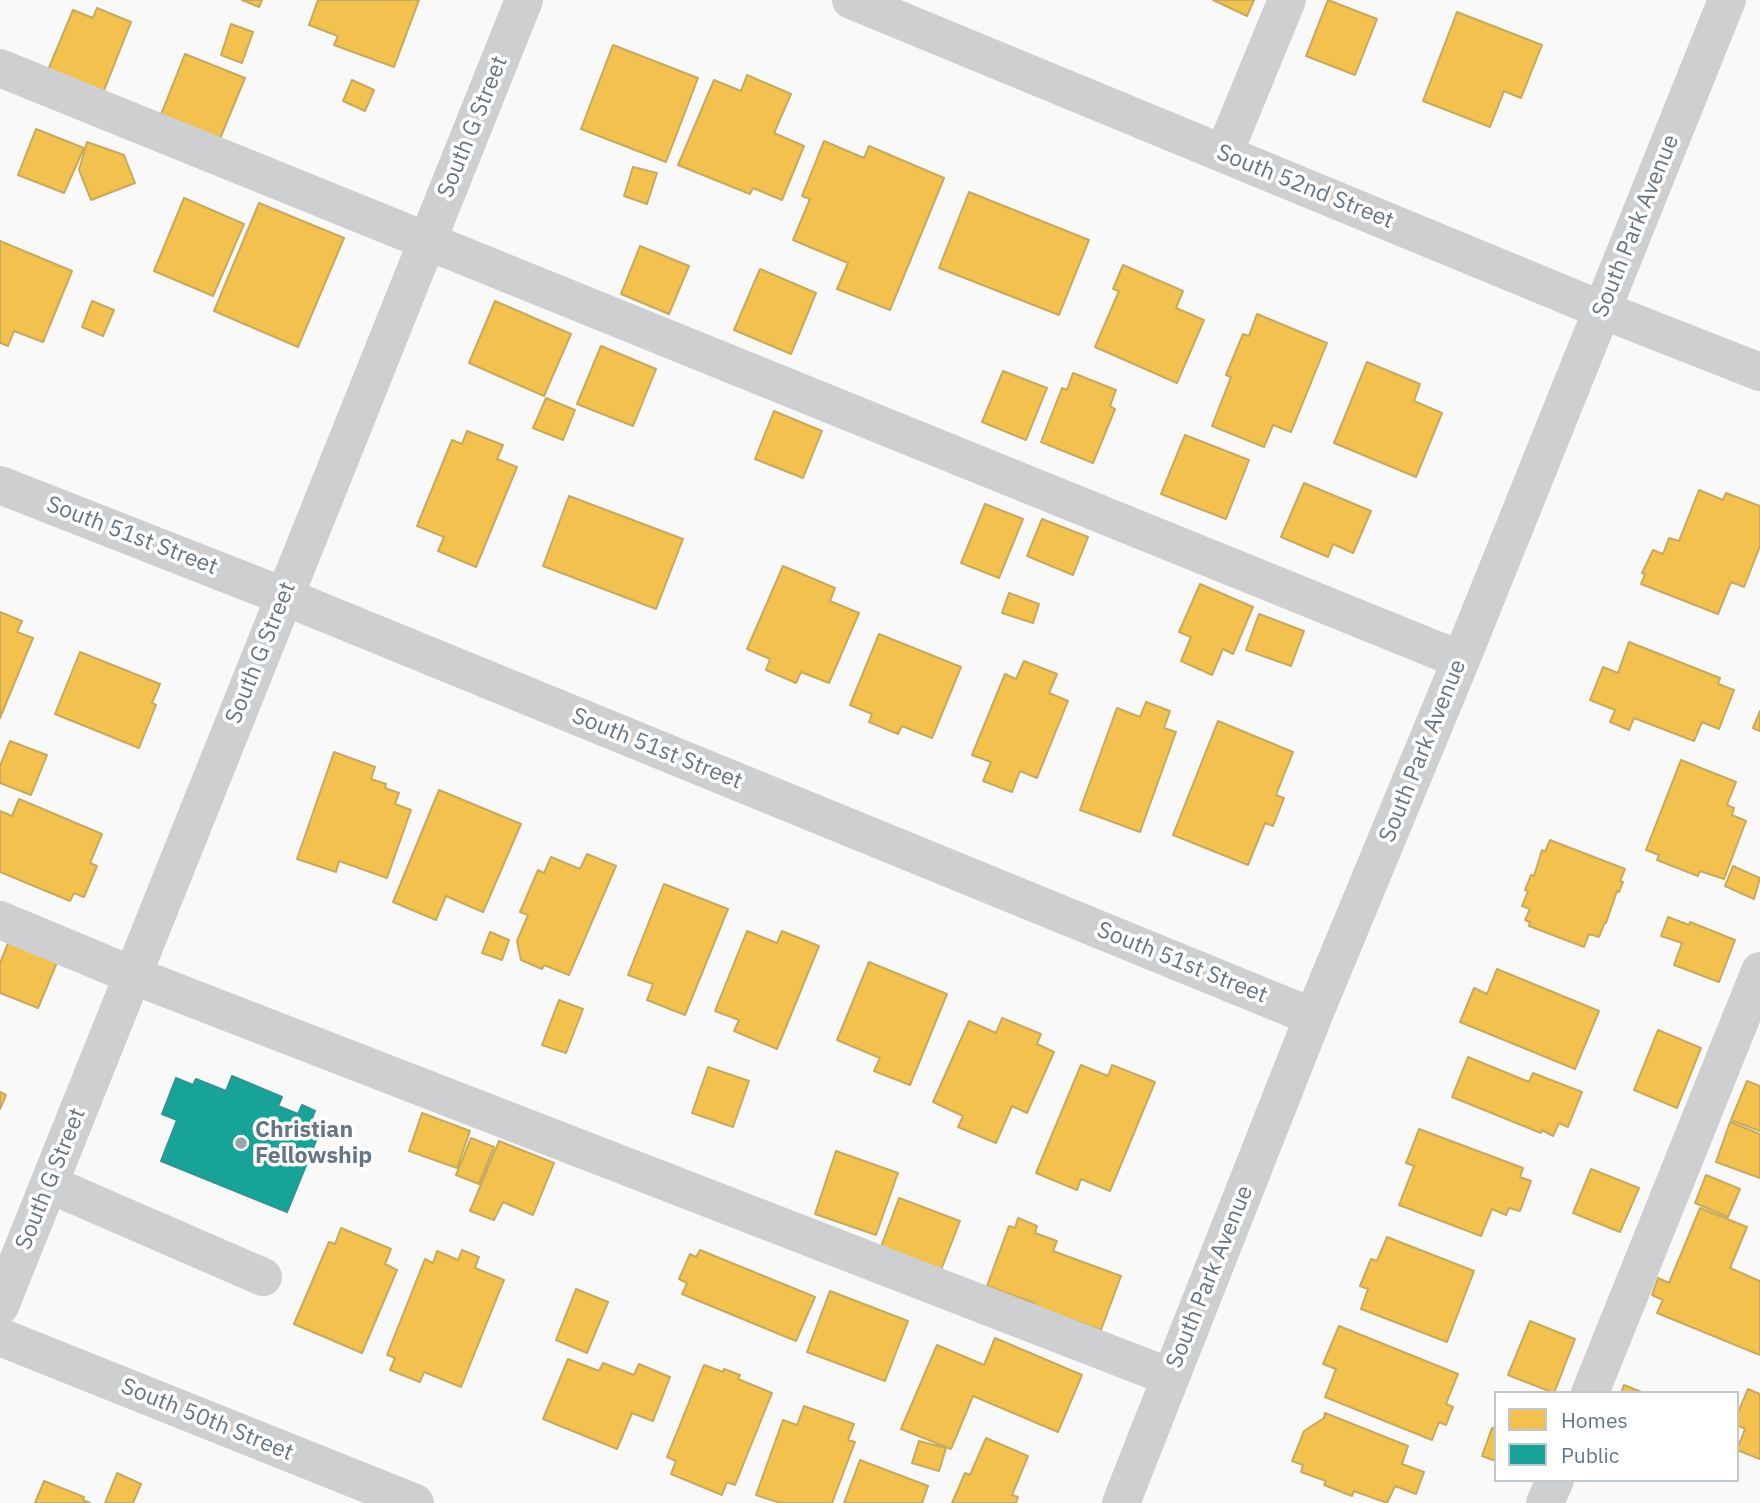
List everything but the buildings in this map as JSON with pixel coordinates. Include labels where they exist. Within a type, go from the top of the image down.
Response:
[{"type":"street","name":"South G Street","points":[[0,1306],[524,0]]},
{"type":"street","name":"South 52nd Street","points":[[851,0],[1602,310],[1760,372]]},
{"type":"street","points":[[1224,153],[1287,0]]},
{"type":"street","name":"South Park Avenue","points":[[1121,1503],[1313,1017],[1461,660],[1727,0]]},
{"type":"street","points":[[0,68],[1461,660]]},
{"type":"street","name":"South 51st Street","points":[[0,485],[284,596],[1313,1017]]},
{"type":"street","points":[[0,920],[132,975],[1170,1377]]},
{"type":"street","points":[[1591,1391],[1760,971]]},
{"type":"street","points":[[49,1184],[263,1277]]},
{"type":"street","name":"South 50th Street","points":[[0,1337],[415,1503]]},
{"type":"street","points":[[1545,1503],[1554,1482]]},
{"type":"place","name":"Christian Fellowship","points":[[241,1143]]}]
